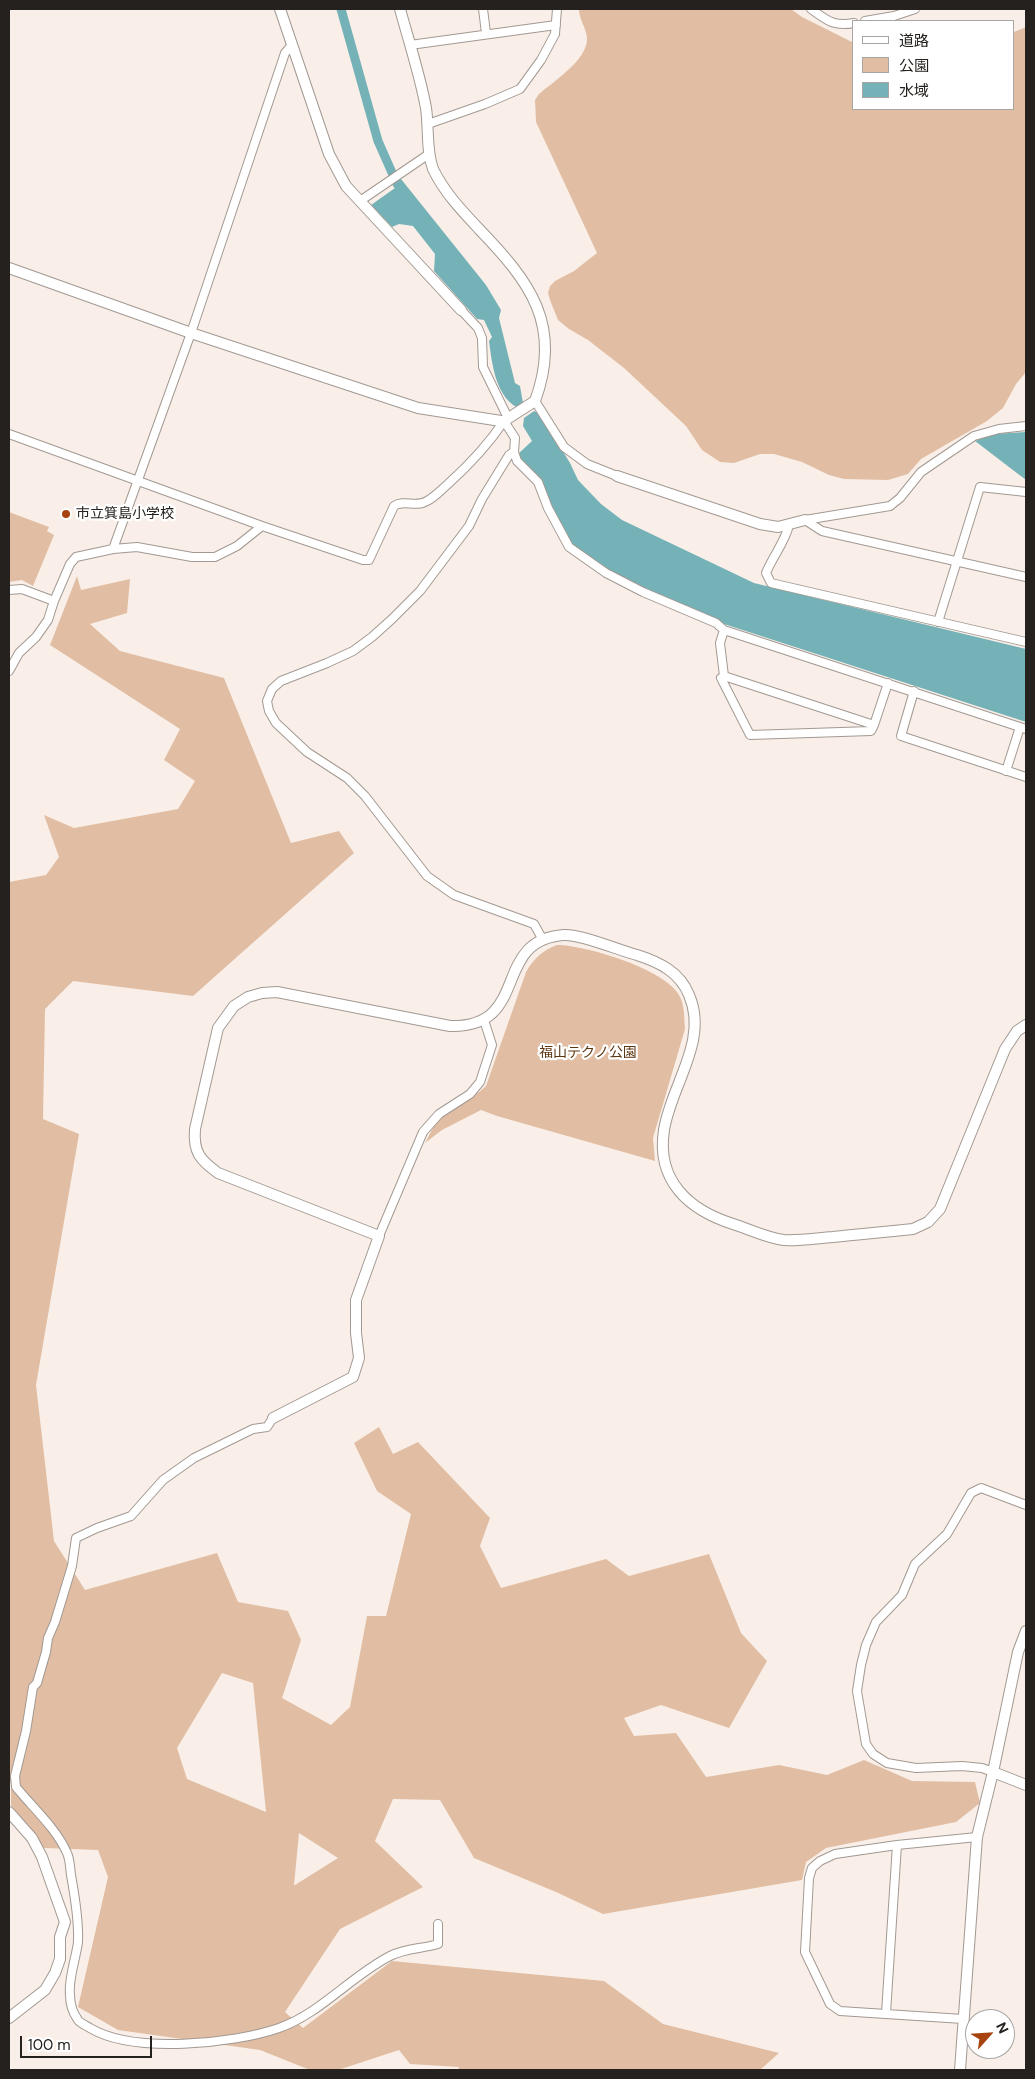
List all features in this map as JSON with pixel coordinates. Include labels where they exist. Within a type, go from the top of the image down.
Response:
[{"type":"street","points":[[280,9],[329,154],[346,186],[478,328],[482,338],[484,367],[515,438],[514,452],[517,461],[538,482],[568,547],[606,573],[643,592],[716,623],[724,630],[1023,728],[1006,770]]},
{"type":"street","points":[[9,434],[262,526],[363,560],[369,560],[394,506],[403,503],[416,505],[429,501],[485,448],[506,420],[535,401],[545,359],[544,331],[538,308],[529,288],[508,260],[450,198],[433,167],[420,81],[400,9]]},
{"type":"street","points":[[483,9],[486,33]]},
{"type":"street","points":[[428,124],[485,104],[520,88],[542,60],[554,34],[558,9]]},
{"type":"street","points":[[812,9],[831,23],[842,26],[852,24]]},
{"type":"street","points":[[868,20],[893,12],[915,9]]},
{"type":"street","points":[[410,45],[486,33],[556,25]]},
{"type":"street","points":[[113,549],[191,333],[285,53],[291,46]]},
{"type":"street","points":[[360,201],[430,154]]},
{"type":"street","points":[[9,268],[191,333],[418,408],[487,420],[506,420]]},
{"type":"street","points":[[535,401],[564,447],[587,464],[617,476],[760,524],[778,526],[890,506],[900,498],[921,472],[974,436],[1026,426]]},
{"type":"street","points":[[514,452],[509,455],[486,491],[469,526],[420,592],[372,637],[353,651],[281,681],[272,689],[267,701],[269,711],[276,723],[307,752],[347,778],[359,790],[427,876],[454,895],[534,924],[543,940]]},
{"type":"street","points":[[938,622],[980,487],[1026,492]]},
{"type":"street","points":[[805,520],[822,531],[1026,577]]},
{"type":"street","points":[[789,525],[786,538],[773,557],[766,573],[771,583],[1026,642]]},
{"type":"street","points":[[9,671],[19,654],[36,637],[48,620],[70,564],[76,557],[113,549],[137,547],[192,557],[215,557],[237,546],[262,526]]},
{"type":"street","points":[[9,590],[22,589],[54,601]]},
{"type":"street","points":[[724,630],[720,642],[724,676],[721,678],[750,735],[871,732],[888,683]]},
{"type":"street","points":[[724,676],[874,725]]},
{"type":"street","points":[[914,691],[901,736],[1026,777]]},
{"type":"street","points":[[379,1236],[218,1173],[204,1163],[194,1145],[195,1129],[218,1028],[234,1006],[248,997],[262,993],[278,992],[450,1026],[467,1026],[484,1020],[497,1009],[507,994],[515,968],[524,953],[543,940],[564,935],[580,937],[654,960],[674,972],[686,988],[693,1005],[695,1027],[690,1050],[664,1129],[663,1150],[667,1170],[678,1189],[690,1204],[714,1218],[783,1240],[802,1240],[913,1229],[928,1222],[940,1209],[1006,1049],[1017,1031],[1026,1025]]},
{"type":"street","points":[[438,1924],[438,1944],[404,1950],[390,1956],[374,1965],[355,1981],[297,2021],[278,2028],[191,2044],[131,2042],[112,2038],[78,2021],[72,2006],[69,1993],[78,1942],[78,1921],[68,1854],[58,1838],[16,1787],[15,1776],[26,1731],[33,1687],[37,1683],[48,1638],[55,1622],[72,1566],[76,1538],[131,1516],[164,1480],[194,1458],[253,1429],[267,1427],[273,1418],[352,1377],[359,1358],[356,1333],[356,1300],[379,1236],[423,1132],[439,1114],[470,1094],[480,1082],[492,1045],[484,1020]]},
{"type":"street","points":[[1026,1505],[981,1488],[972,1493],[947,1534],[915,1564],[902,1595],[876,1622],[864,1651],[857,1691],[866,1744],[873,1754],[887,1763],[916,1768],[962,1766],[982,1768],[1026,1786]]},
{"type":"street","points":[[960,2070],[977,1836],[993,1772],[1018,1652],[1026,1631]]},
{"type":"street","points":[[9,1812],[32,1838],[42,1857],[65,1922],[60,1937],[60,1959],[55,1973],[44,1990],[9,2018]]},
{"type":"street","points":[[963,2019],[840,2011],[830,2004],[820,1979],[804,1952],[808,1896],[812,1868],[820,1860],[835,1854],[977,1836]]},
{"type":"street","points":[[886,2013],[897,1845]]},
{"type":"street","points":[[65,1922],[78,1921]]},
{"type":"green space","points":[[579,9],[791,9],[802,17],[852,42],[852,110],[1015,110],[1015,32],[1026,27],[1026,372],[1016,384],[1003,408],[987,421],[921,459],[908,474],[888,480],[844,479],[829,475],[802,462],[774,454],[760,454],[734,463],[720,462],[702,450],[686,426],[624,368],[558,320],[548,293],[550,286],[555,281],[574,271],[597,253],[536,122],[535,100],[539,94],[569,70],[582,55],[586,47],[587,35]]},
{"type":"green space","points":[[9,512],[49,527],[47,531],[54,535],[33,586],[22,580],[9,582]]},
{"type":"green space","points":[[77,576],[81,590],[130,579],[127,613],[90,624],[120,651],[224,678],[291,843],[339,831],[354,853],[193,996],[73,981],[45,1009],[43,1119],[79,1134],[36,1385],[54,1541],[85,1590],[217,1553],[238,1602],[288,1611],[301,1640],[282,1698],[331,1725],[350,1707],[367,1616],[386,1616],[411,1514],[377,1491],[354,1443],[379,1427],[393,1454],[418,1442],[490,1518],[480,1546],[501,1588],[606,1559],[629,1576],[709,1554],[741,1633],[767,1661],[729,1728],[661,1705],[624,1718],[634,1736],[676,1733],[706,1777],[779,1765],[827,1775],[864,1760],[912,1781],[975,1782],[980,1803],[956,1822],[826,1848],[806,1862],[802,1880],[603,1914],[474,1858],[440,1800],[393,1799],[375,1841],[423,1887],[340,1929],[285,2012],[303,2028],[392,1961],[604,1981],[663,2024],[779,2053],[760,2070],[458,2070],[459,2067],[410,2064],[399,2050],[338,2070],[310,2070],[260,2050],[118,2030],[78,2007],[108,1877],[98,1850],[44,1848],[11,1805],[11,1783],[9,1781],[9,882],[46,875],[59,857],[44,815],[74,828],[178,809],[195,781],[164,760],[180,729],[50,645]],"holes":[[[222,1673],[253,1683],[266,1812],[187,1779],[177,1748]],[[299,1833],[338,1858],[294,1885]]]},
{"type":"green space","name":"福山テクノ公園","points":[[557,945],[586,949],[642,968],[671,985],[681,999],[685,1029],[653,1138],[655,1161],[481,1110],[442,1130],[425,1143],[435,1124],[442,1117],[486,1086],[526,972],[539,955]]},
{"type":"water","points":[[401,179],[486,285],[501,310],[499,318],[515,383],[520,386],[523,403],[516,407],[503,394],[499,386],[489,341],[492,337],[484,320],[477,319],[434,271],[435,254],[413,226],[399,224],[392,227],[371,205],[395,188],[393,183]]},
{"type":"water","points":[[534,411],[540,414],[570,463],[578,480],[601,504],[622,520],[754,583],[1026,649],[1026,722],[721,623],[637,586],[604,569],[571,546],[538,477],[520,461],[518,454],[532,441],[523,426],[524,418]]},
{"type":"water","points":[[1026,432],[1026,480],[975,441],[993,434]]},
{"type":"waterway","points":[[341,9],[378,141],[397,184]]},
{"type":"place","name":"市立箕島小学校","points":[[66,514]]}]
